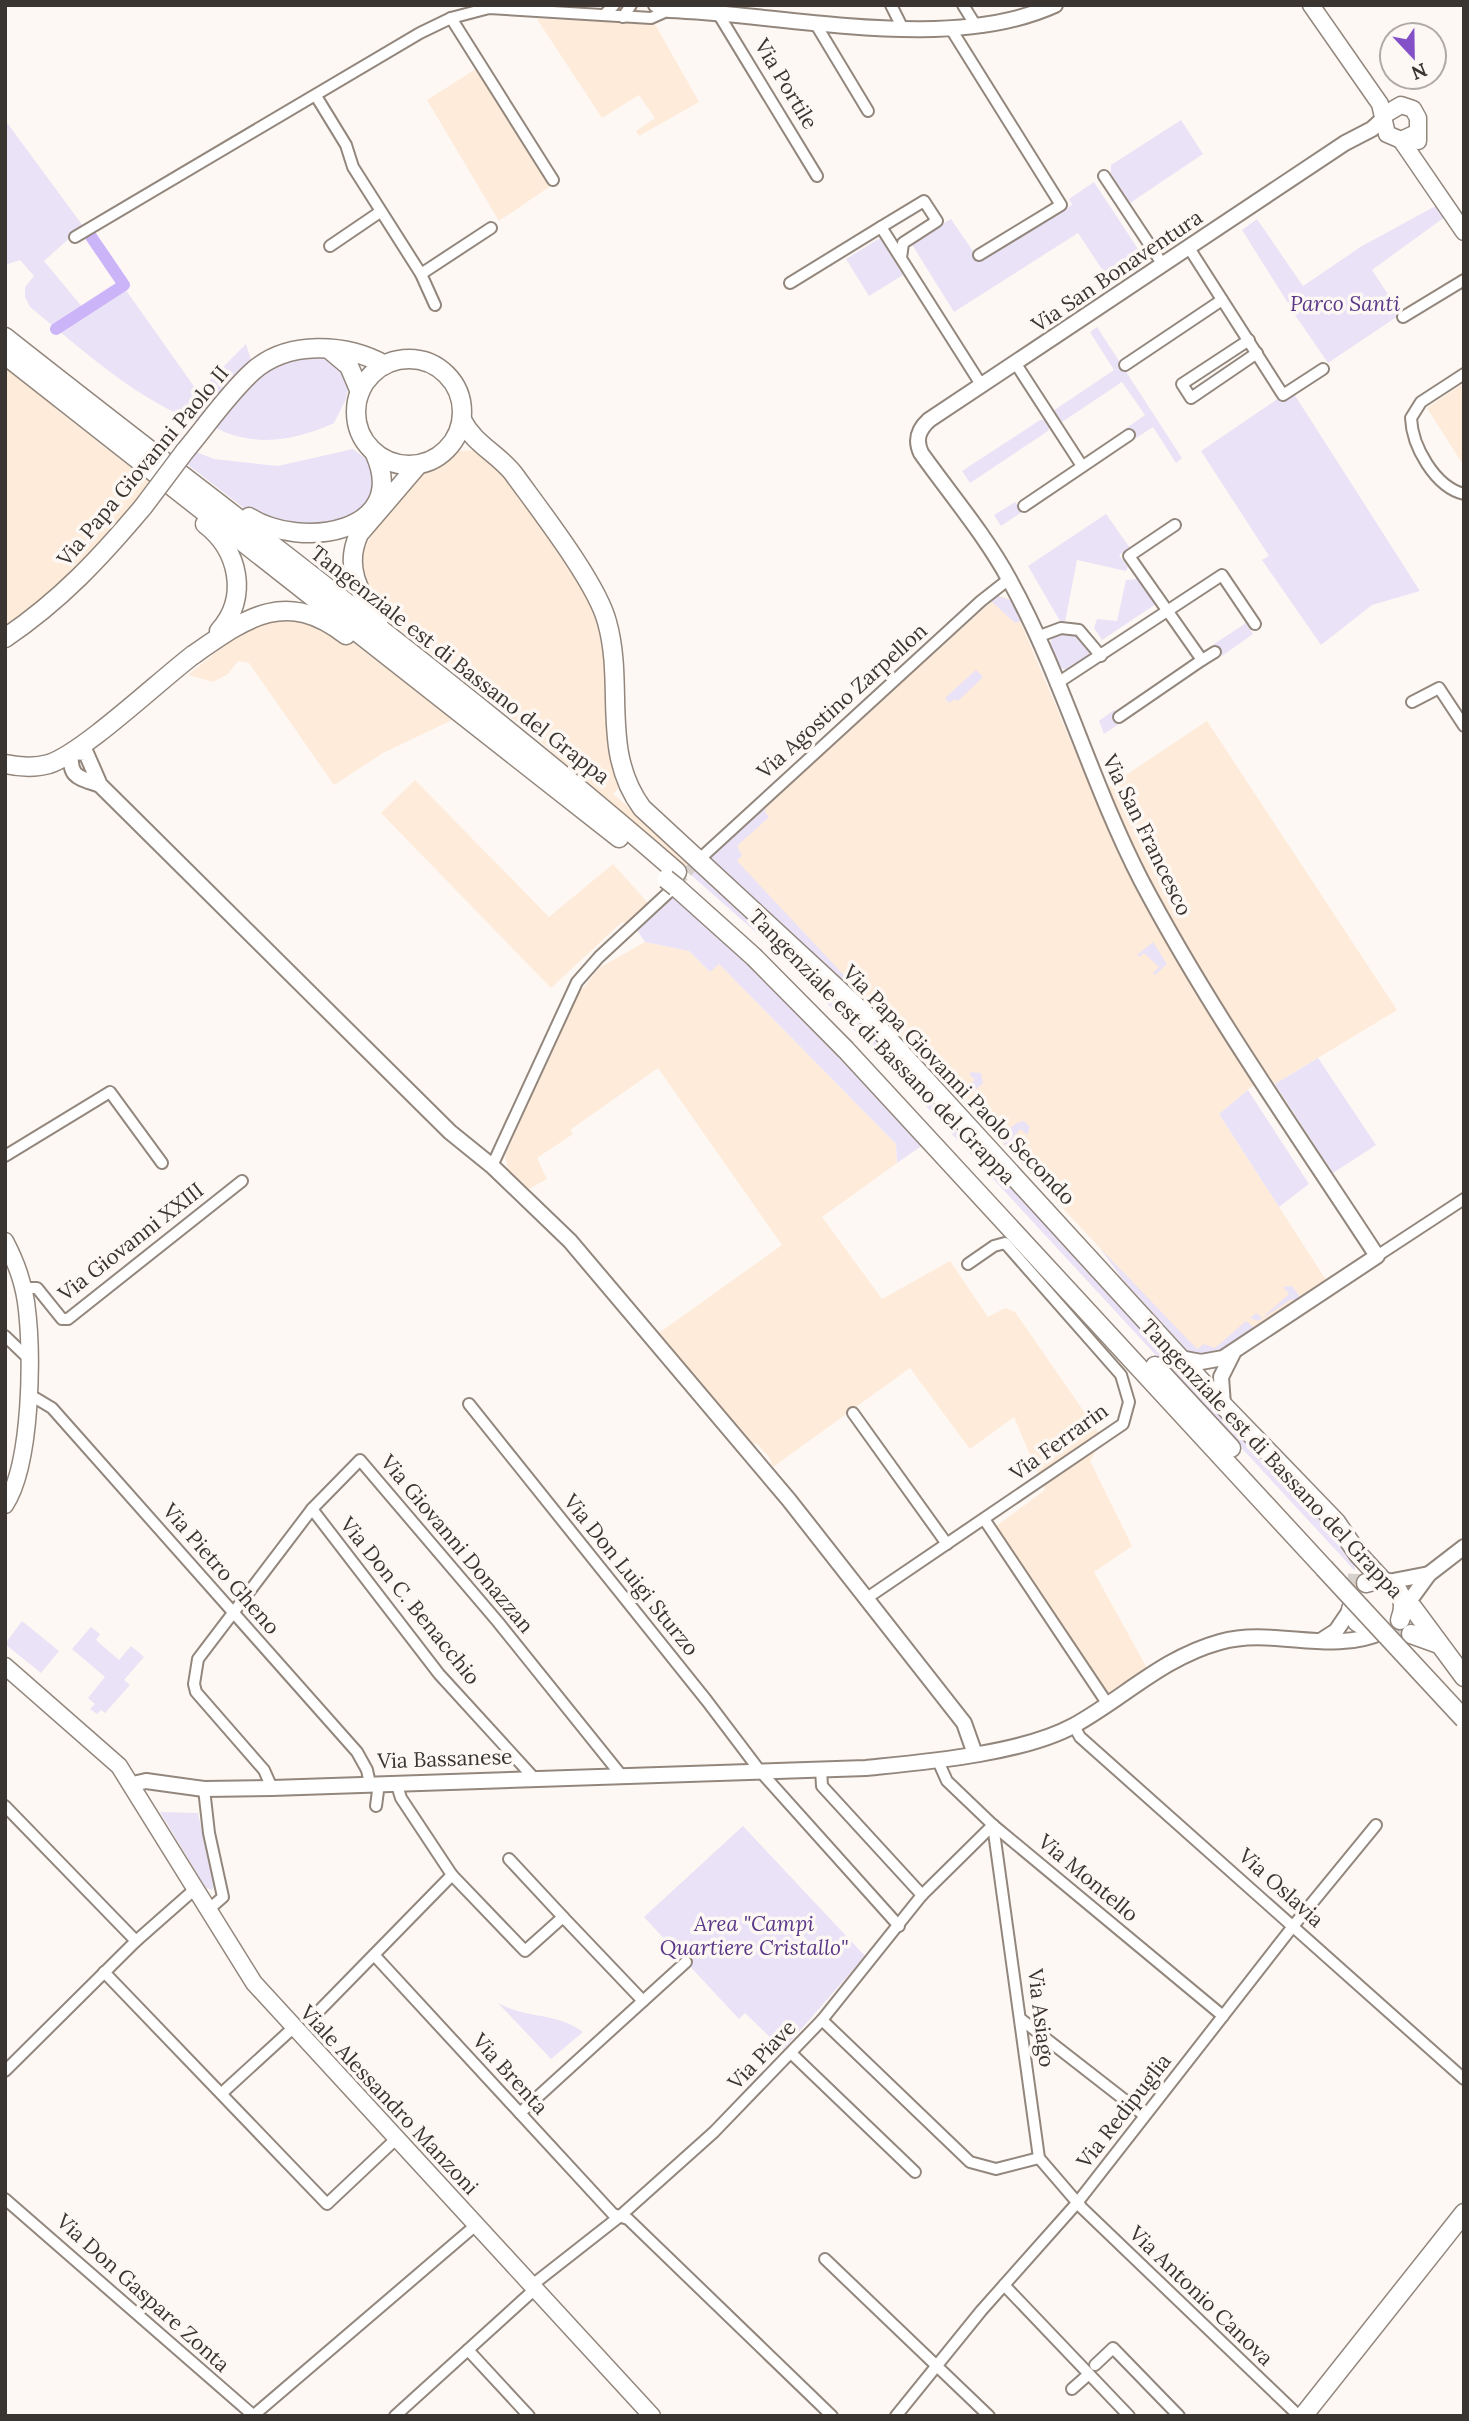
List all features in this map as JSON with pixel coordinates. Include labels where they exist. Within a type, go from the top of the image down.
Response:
[{"type":"main road","points":[[1311,5],[1388,113],[1396,138],[1423,170],[1464,232]]},
{"type":"main road","points":[[1388,113],[1413,109],[1419,122],[1416,133],[1423,170]]},
{"type":"main road","points":[[1396,138],[1416,133]]},
{"type":"main road","name":"Tangenziale est di Bassano del Grappa","points":[[5,337],[560,772],[754,957],[846,1050],[1329,1564],[1464,1701]]},
{"type":"main road","name":"Via Papa Giovanni Paolo II","points":[[5,638],[51,605],[88,572],[143,507],[179,457],[253,372],[268,361],[317,347],[372,357],[385,365]]},
{"type":"main road","points":[[327,348],[349,366],[360,391]]},
{"type":"main road","name":"Via Papa Giovanni Paolo Secondo","points":[[385,365],[417,359],[447,374],[462,403],[462,420],[471,436],[499,457],[513,473],[603,610],[612,650],[617,752],[624,776],[636,799],[663,830],[868,1017],[1201,1382],[1344,1531],[1374,1580]]},
{"type":"main road","points":[[5,764],[50,764],[71,752],[218,633],[231,615],[237,597],[237,577],[229,552],[220,536],[51,404],[12,360]]},
{"type":"main road","name":"Tangenziale est di Bassano del Grappa","points":[[12,360],[675,882]]},
{"type":"main road","points":[[41,366],[75,382],[179,457],[259,523],[284,533],[313,535],[352,524],[371,509],[383,480],[375,454],[358,431],[355,410],[366,381],[385,365]]},
{"type":"main road","points":[[445,452],[456,437],[462,420]]},
{"type":"main road","points":[[486,449],[467,446],[445,452],[418,465],[359,534],[354,545],[354,578],[363,600],[387,629],[492,709],[549,758],[560,772]]},
{"type":"main road","points":[[375,454],[395,464],[418,465]]},
{"type":"main road","points":[[193,654],[241,621],[259,614],[276,610],[309,614],[332,625],[465,729],[508,748]]},
{"type":"main road","points":[[5,1241],[24,1288]]},
{"type":"main road","name":"Via Giovanni XXIII","points":[[5,1505],[21,1469],[29,1359],[24,1288]]},
{"type":"main road","points":[[1358,1554],[1374,1580],[1396,1587],[1404,1602],[1406,1627],[1436,1643]]},
{"type":"main road","name":"Tangenziale est di Bassano del Grappa","points":[[1329,1564],[1464,1719]]},
{"type":"main road","points":[[1404,1602],[1413,1608],[1436,1643],[1464,1676]]},
{"type":"main road","name":"Via Bassanese","points":[[1351,1609],[1357,1622],[1378,1632]]},
{"type":"main road","points":[[5,1666],[92,1739],[133,1784]]},
{"type":"main road","name":"Viale Alessandro Manzoni","points":[[133,1784],[254,1983],[652,2416]]},
{"type":"main road","points":[[1301,2416],[1464,2213]]},
{"type":"street","points":[[604,15],[614,5]]},
{"type":"street","points":[[623,17],[631,5]]},
{"type":"street","points":[[891,5],[902,27]]},
{"type":"street","points":[[963,5],[976,26]]},
{"type":"street","name":"Via Portile","points":[[671,8],[815,23],[951,29],[1018,19],[1055,5]]},
{"type":"street","points":[[75,237],[420,33],[451,18],[489,8],[651,18],[671,8]]},
{"type":"street","name":"Via Portile","points":[[719,15],[817,176]]},
{"type":"street","points":[[451,18],[553,180]]},
{"type":"street","points":[[815,23],[868,111]]},
{"type":"street","points":[[951,29],[1061,205],[979,255]]},
{"type":"street","points":[[316,96],[380,212],[421,274],[435,305]]},
{"type":"street","name":"Via San Bonaventura","points":[[929,421],[1328,155],[1372,129],[1388,113]]},
{"type":"street","name":"Via San Bonaventura","points":[[1328,155],[1365,141],[1396,138]]},
{"type":"street","points":[[1104,176],[1163,265]]},
{"type":"street","points":[[790,283],[924,201],[937,221],[904,243],[901,258]]},
{"type":"street","points":[[330,246],[380,212]]},
{"type":"street","points":[[421,274],[491,228]]},
{"type":"street","points":[[881,228],[982,386]]},
{"type":"street","points":[[1189,248],[1283,396],[1323,369]]},
{"type":"street","points":[[1403,317],[1464,280]]},
{"type":"street","points":[[1125,365],[1222,300]]},
{"type":"street","points":[[1249,340],[1182,384],[1191,398],[1257,353]]},
{"type":"street","points":[[1016,364],[1082,466]]},
{"type":"street","points":[[1464,374],[1421,402],[1411,418],[1419,447],[1432,470],[1446,486],[1464,494]]},
{"type":"street","name":"Via San Francesco","points":[[929,421],[919,432],[918,446],[1009,579],[1037,637],[1098,790],[1166,924],[1213,1003],[1377,1256]]},
{"type":"street","points":[[1024,506],[1129,435]]},
{"type":"street","points":[[1175,525],[1129,556],[1202,660]]},
{"type":"street","points":[[1056,684],[1222,575],[1255,624]]},
{"type":"street","name":"Via Agostino Zarpellon","points":[[704,855],[981,601],[1009,579]]},
{"type":"street","points":[[1037,637],[1061,628],[1079,629],[1101,656]]},
{"type":"street","points":[[1119,717],[1215,652]]},
{"type":"street","points":[[1412,702],[1439,688],[1464,726]]},
{"type":"street","points":[[71,752],[86,753],[100,785],[450,1132],[492,1167],[570,1241],[867,1598],[964,1723],[975,1754]]},
{"type":"street","points":[[492,1167],[577,982],[675,882]]},
{"type":"street","points":[[5,1156],[110,1092],[163,1163]]},
{"type":"street","name":"Via Giovanni XXIII","points":[[24,1288],[37,1289],[62,1320],[68,1319],[242,1181]]},
{"type":"street","points":[[1201,1382],[1234,1351],[1464,1199]]},
{"type":"street","name":"Via Ferrarin","points":[[867,1598],[1123,1424],[1129,1402],[1121,1374],[1005,1243],[994,1246],[968,1264]]},
{"type":"street","points":[[5,1336],[29,1359]]},
{"type":"street","points":[[1180,1358],[1221,1364]]},
{"type":"street","points":[[1221,1364],[1223,1405]]},
{"type":"street","name":"Via Pietro Gheno","points":[[27,1393],[52,1408],[234,1612],[357,1752],[374,1784]]},
{"type":"street","name":"Via Don Luigi Sturzo","points":[[469,1404],[760,1771]]},
{"type":"street","points":[[853,1413],[947,1544]]},
{"type":"street","name":"Via Giovanni Donazzan","points":[[272,1788],[256,1762],[202,1701],[194,1684],[203,1649],[312,1510],[360,1460],[498,1622],[621,1775]]},
{"type":"street","name":"Via Don C. Benacchio","points":[[312,1510],[439,1674],[534,1779]]},
{"type":"street","points":[[984,1520],[1107,1703]]},
{"type":"street","points":[[1404,1602],[1429,1574],[1464,1547]]},
{"type":"street","points":[[1374,1580],[1429,1574]]},
{"type":"street","name":"Via Bassanese","points":[[1322,1640],[1336,1631],[1351,1609]]},
{"type":"street","name":"Via Bassanese","points":[[133,1784],[146,1781],[204,1789],[272,1788],[821,1769],[938,1761],[1045,1737],[1074,1726],[1167,1663],[1215,1643],[1253,1637],[1354,1642],[1378,1632]]},
{"type":"street","name":"Via Oslavia","points":[[1074,1726],[1080,1737],[1464,2079]]},
{"type":"street","name":"Via Montello","points":[[938,1761],[947,1781],[993,1825],[1223,2016]]},
{"type":"street","points":[[821,1769],[822,1786],[922,1895]]},
{"type":"street","points":[[760,1771],[899,1926]]},
{"type":"street","points":[[396,1782],[401,1798],[452,1875],[525,1951],[563,1917]]},
{"type":"street","points":[[374,1784],[376,1806]]},
{"type":"street","points":[[204,1789],[209,1833],[223,1897],[208,1910]]},
{"type":"street","points":[[5,1806],[136,1941]]},
{"type":"street","name":"Via Piave","points":[[395,2416],[533,2287],[619,2217],[714,2132],[822,2020],[922,1895],[993,1825]]},
{"type":"street","name":"Via Asiago","points":[[993,1825],[1039,2158]]},
{"type":"street","name":"Via Redipuglia","points":[[896,2416],[1004,2285],[1077,2203],[1294,1925],[1376,1825]]},
{"type":"street","points":[[509,1859],[643,2001]]},
{"type":"street","points":[[315,2015],[452,1875]]},
{"type":"street","points":[[5,2071],[136,1941],[195,1889]]},
{"type":"street","name":"Via Brenta","points":[[375,1956],[619,2217],[628,2219],[832,2416]]},
{"type":"street","points":[[520,2113],[687,1962]]},
{"type":"street","points":[[104,1972],[327,2204],[396,2139]]},
{"type":"street","points":[[822,2020],[970,2162],[996,2169],[1039,2158],[1077,2203]]},
{"type":"street","points":[[1022,2020],[1144,2115]]},
{"type":"street","points":[[222,2093],[293,2028]]},
{"type":"street","points":[[792,2054],[915,2172]]},
{"type":"street","name":"Via Don Gaspare Zonta","points":[[5,2199],[254,2415]]},
{"type":"street","name":"Via Antonio Canova","points":[[1077,2203],[1301,2416]]},
{"type":"street","points":[[254,2415],[475,2225]]},
{"type":"street","points":[[825,2259],[989,2416]]},
{"type":"street","points":[[1004,2285],[1092,2370],[1129,2416]]},
{"type":"street","points":[[1072,2389],[1113,2348],[1179,2416]]},
{"type":"street","points":[[468,2350],[529,2416]]},
{"type":"shaded area","points":[[537,19],[635,22],[652,19],[699,102],[639,136],[636,131],[655,118],[639,95],[602,118]]},
{"type":"shaded area","points":[[479,67],[552,185],[499,221],[427,100]]},
{"type":"shaded area","points":[[5,361],[57,410],[153,485],[74,578],[5,627]]},
{"type":"shaded area","points":[[1464,383],[1464,466],[1427,408]]},
{"type":"shaded area","points":[[475,450],[508,474],[590,596],[601,621],[621,785],[613,794],[696,864],[688,872],[526,729],[377,611],[367,595],[362,553],[375,529],[423,469],[458,451]]},
{"type":"shaded area","points":[[998,596],[1006,597],[1013,604],[1093,794],[1108,787],[1207,721],[1397,1010],[1275,1084],[1270,1077],[1250,1088],[1219,1114],[1328,1283],[1256,1329],[1202,1358],[1124,1281],[1100,1248],[856,988],[829,970],[706,857]]},
{"type":"shaded area","points":[[294,617],[345,636],[452,720],[383,753],[334,785],[249,663],[238,661],[228,674],[213,682],[188,675],[231,640],[258,623]]},
{"type":"shaded area","points":[[415,780],[549,917],[613,864],[650,905],[628,925],[622,922],[551,988],[381,813]]},
{"type":"shaded area","points":[[645,942],[689,951],[710,972],[718,963],[896,1144],[897,1163],[822,1217],[882,1299],[950,1261],[988,1317],[1005,1308],[1015,1312],[1103,1439],[1090,1461],[1132,1546],[1094,1572],[1149,1672],[1100,1701],[987,1533],[1045,1490],[1014,1417],[970,1449],[910,1368],[773,1467],[769,1457],[756,1443],[753,1445],[659,1333],[782,1245],[658,1068],[570,1130],[573,1134],[537,1158],[547,1179],[529,1189],[509,1172],[505,1156],[576,997],[599,968]]},
{"type":"green space","points":[[5,120],[83,226],[44,261],[88,314],[123,286],[198,392],[246,344],[252,363],[202,424],[155,402],[133,388],[30,307],[25,297],[25,287],[34,276],[20,260],[5,265]]},
{"type":"green space","points":[[1181,120],[1203,154],[1130,203],[1111,174],[1111,165]]},
{"type":"green space","points":[[1094,182],[1144,258],[1109,280],[1078,233],[954,312],[911,243],[951,219],[979,260],[1072,205],[1069,199]]},
{"type":"green space","name":"Parco Santi","points":[[1441,203],[1449,214],[1372,270],[1401,314],[1328,363],[1295,315],[1302,309],[1301,302],[1295,299],[1288,303],[1242,230],[1257,219],[1303,286],[1362,246]]},
{"type":"green space","points":[[880,238],[903,275],[869,296],[846,259]]},
{"type":"green space","points":[[1097,327],[1182,458],[1176,463],[1153,427],[1133,440],[1125,429],[1145,415],[1122,382],[1062,422],[1053,411],[1114,370],[1090,332]]},
{"type":"green space","points":[[297,357],[331,358],[350,380],[346,399],[334,423],[304,434],[274,440],[244,438],[214,427],[262,370]]},
{"type":"green space","points":[[1289,386],[1420,591],[1372,605],[1321,645],[1262,560],[1269,556],[1201,451],[1279,398]]},
{"type":"green space","points":[[1040,420],[1046,420],[1050,426],[1048,431],[970,483],[962,471]]},
{"type":"green space","points":[[353,449],[374,465],[379,481],[368,512],[298,531],[249,512],[187,464],[196,452],[214,459],[278,466]]},
{"type":"green space","points":[[1015,502],[1022,512],[1001,526],[994,515]]},
{"type":"green space","points":[[1106,514],[1130,548],[1119,555],[1128,567],[1126,571],[1077,560],[1065,622],[1060,621],[1028,566]]},
{"type":"green space","points":[[1138,579],[1156,604],[1102,640],[1094,628],[1097,619],[1117,621],[1126,580]]},
{"type":"green space","points":[[998,596],[1010,600],[1021,621],[1015,623],[991,601]]},
{"type":"green space","points":[[1246,623],[1253,634],[1222,656],[1214,644]]},
{"type":"green space","points":[[1063,632],[1079,635],[1090,652],[1082,663],[1070,669],[1061,668],[1050,644],[1053,636]]},
{"type":"green space","points":[[976,670],[983,677],[958,701],[955,699],[949,703],[945,698]]},
{"type":"green space","points":[[1114,710],[1122,722],[1104,734],[1099,721]]},
{"type":"green space","points":[[766,805],[765,812],[769,817],[737,846],[742,855],[737,861],[856,988],[829,970],[706,857]]},
{"type":"green space","points":[[699,867],[855,1012],[1341,1533],[1353,1556],[1355,1571],[888,1065],[759,935],[691,875]]},
{"type":"green space","points":[[671,893],[732,944],[926,1143],[897,1163],[896,1144],[719,964],[710,972],[689,951],[645,942],[634,926]]},
{"type":"green space","points":[[1153,942],[1167,964],[1155,975],[1153,973],[1159,967],[1144,953],[1139,957],[1137,955]]},
{"type":"green space","points":[[1318,1058],[1376,1145],[1333,1173],[1275,1084]]},
{"type":"green space","points":[[981,1073],[983,1083],[968,1096],[958,1095],[951,1090],[960,1082],[966,1088],[975,1080],[969,1074]]},
{"type":"green space","points":[[1248,1090],[1309,1184],[1279,1207],[1219,1114]]},
{"type":"green space","points":[[1024,1121],[1030,1127],[1027,1135],[1021,1129],[1012,1138],[1017,1144],[1010,1152],[1004,1144],[1005,1136],[1013,1126]]},
{"type":"green space","points":[[1100,1248],[1197,1349],[1204,1344],[1215,1348],[1246,1321],[1256,1329],[1211,1356],[1190,1354],[1124,1281]]},
{"type":"green space","points":[[1292,1286],[1300,1297],[1298,1303],[1292,1299],[1258,1321],[1250,1318],[1256,1313],[1262,1318],[1289,1294],[1283,1287]]},
{"type":"green space","points":[[22,1621],[59,1651],[41,1673],[5,1644]]},
{"type":"green space","points":[[91,1627],[100,1634],[96,1640],[119,1660],[131,1646],[144,1657],[124,1680],[130,1685],[105,1713],[101,1710],[97,1714],[90,1709],[95,1704],[88,1698],[105,1677],[72,1649]]},
{"type":"green space","points":[[160,1812],[198,1813],[214,1886],[212,1890],[206,1888]]},
{"type":"green space","name":"Area \"Campi Quartiere Cristallo\"","points":[[743,1826],[865,1956],[783,2050],[745,2013],[739,2019],[644,1917]]},
{"type":"green space","points":[[498,2003],[562,2021],[583,2032],[551,2059]]},
{"type":"waterway","points":[[56,329],[124,285],[90,235]]},
{"type":"tunnel","points":[[677,883],[702,857]]},
{"type":"tunnel","points":[[1356,1590],[1357,1574]]},
{"type":"tunnel","points":[[1388,1630],[1411,1634]]}]
